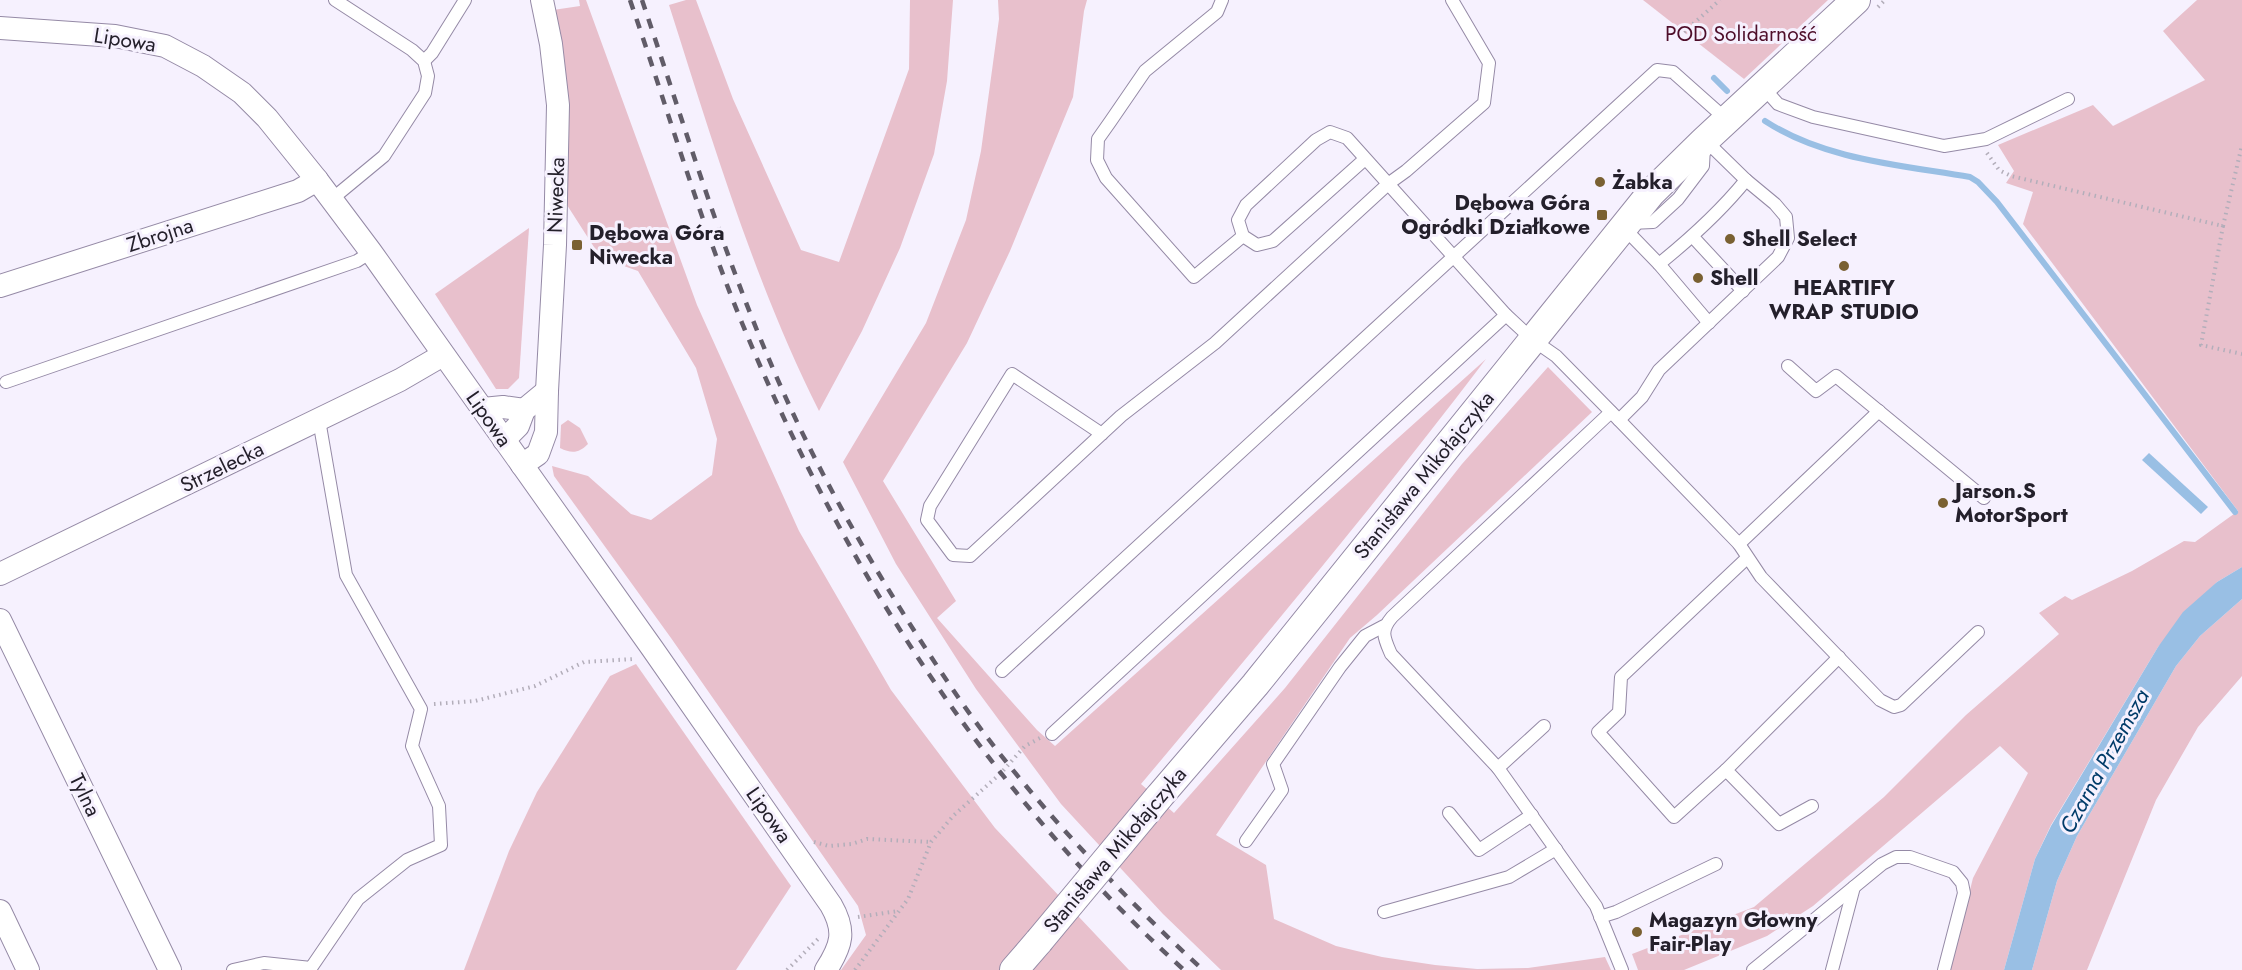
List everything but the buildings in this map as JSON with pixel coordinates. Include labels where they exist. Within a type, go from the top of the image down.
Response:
[{"type":"street","name":"Niwecka","points":[[522,465],[538,454],[546,432],[555,245],[558,105],[551,44],[542,0]]},
{"type":"street","name":"Stanisława Mikołajczyka","points":[[1014,970],[1255,685],[1651,193],[1762,86],[1856,0]]},
{"type":"street","name":"Lipowa","points":[[0,28],[115,36],[165,46],[203,66],[242,93],[267,118],[332,199],[483,409],[776,824],[831,905],[841,925]]},
{"type":"street","name":"Zbrojna","points":[[0,285],[298,191],[317,180]]},
{"type":"street","name":"Strzelecka","points":[[0,574],[319,420],[443,356]]},
{"type":"street","points":[[504,440],[518,426],[524,410],[547,391]]},
{"type":"street","points":[[483,409],[503,407],[524,410]]},
{"type":"street","name":"Tylna","points":[[0,620],[170,970]]},
{"type":"street","points":[[0,911],[28,970]]},
{"type":"street","points":[[826,970],[836,955],[841,925]]},
{"type":"lane","points":[[332,199],[384,156],[425,93],[428,76],[424,61],[412,50],[334,0]]},
{"type":"lane","points":[[424,61],[432,53],[465,0]]},
{"type":"lane","points":[[1222,0],[1217,12],[1145,71],[1098,140],[1096,160],[1106,178],[1194,277],[1243,236]]},
{"type":"lane","points":[[1102,434],[1012,374],[930,506],[927,520],[953,555],[970,556],[1102,434],[1121,416],[1215,343],[1388,184],[1484,103],[1489,63],[1452,0]]},
{"type":"lane","points":[[1002,671],[1657,70],[1673,72],[1727,120]]},
{"type":"lane","points":[[1762,86],[1778,104],[1823,120],[1944,146],[1986,139],[2068,99]]},
{"type":"lane","points":[[1365,159],[1274,241],[1257,244],[1243,236],[1238,220],[1246,205],[1316,140],[1330,132],[1347,138],[1506,315],[1556,357],[1615,416],[1739,544],[1761,578],[1880,700],[1894,707],[1901,705],[1978,632]]},
{"type":"lane","points":[[1246,841],[1282,790],[1273,764],[1340,667],[1365,636],[1384,626],[1615,416],[1642,397],[1659,370],[1778,257],[1788,237],[1786,217],[1775,204],[1705,141]]},
{"type":"lane","points":[[1659,264],[1693,237],[1746,180]]},
{"type":"lane","points":[[1624,226],[1709,322]]},
{"type":"lane","points":[[1693,237],[1743,291]]},
{"type":"lane","points":[[6,382],[357,261],[371,252]]},
{"type":"lane","points":[[1052,734],[1506,315]]},
{"type":"lane","points":[[1788,366],[1816,391],[1836,376],[1984,498]]},
{"type":"lane","points":[[1739,544],[1879,411]]},
{"type":"lane","points":[[233,970],[264,963],[310,969],[358,899],[407,860],[441,845],[439,806],[412,746],[421,709],[346,575],[319,420]]},
{"type":"lane","points":[[1747,558],[1621,677],[1619,712],[1598,732],[1674,817],[1726,770],[1839,657]]},
{"type":"lane","points":[[1384,626],[1384,637],[1391,654],[1498,768],[1596,906],[1622,970]]},
{"type":"lane","points":[[1498,768],[1544,726]]},
{"type":"lane","points":[[1726,770],[1779,824],[1812,806]]},
{"type":"lane","points":[[1449,813],[1479,850],[1532,815]]},
{"type":"lane","points":[[1384,912],[1509,877],[1556,849]]},
{"type":"lane","points":[[1753,970],[1882,864],[1896,857],[1910,857],[1953,872],[1962,883],[1964,893],[1944,970]]},
{"type":"lane","points":[[1600,917],[1616,912],[1716,864]]},
{"type":"lane","points":[[1832,970],[1854,887]]},
{"type":"path","points":[[1684,32],[1719,0]]},
{"type":"path","points":[[1978,140],[2000,170],[2011,176],[2223,226]]},
{"type":"path","points":[[2242,145],[2223,226],[2201,345],[2242,354]]},
{"type":"path","points":[[421,709],[438,702],[475,701],[535,686],[584,662],[638,659],[633,652]]},
{"type":"path","points":[[855,970],[908,899],[931,842],[954,815],[1001,773],[1025,746],[1052,734]]},
{"type":"path","points":[[809,840],[829,846],[852,844],[867,839],[931,842]]},
{"type":"path","points":[[841,925],[857,917],[899,911]]},
{"type":"path","points":[[787,970],[820,938]]},
{"type":"green space","points":[[579,0],[586,0],[697,305],[799,531],[891,690],[995,828],[1129,970],[841,970],[866,935],[858,906],[671,638],[554,476],[552,466],[588,476],[631,514],[651,520],[712,475],[717,439],[696,368],[638,271],[601,258],[567,205],[557,30],[553,10],[580,6]]},
{"type":"green space","points":[[686,0],[696,0],[733,99],[801,250],[839,262],[909,69],[910,0],[953,0],[947,81],[934,154],[900,248],[862,331],[819,411],[774,312],[736,211],[702,108],[669,5]]},
{"type":"green space","points":[[998,0],[1087,0],[1073,97],[1010,251],[967,343],[883,481],[956,601],[937,618],[1037,730],[1055,746],[1486,359],[1273,627],[1141,784],[1174,813],[1285,688],[1462,464],[1548,367],[1592,412],[1350,638],[1216,835],[1266,865],[1274,919],[1336,946],[1382,957],[1477,969],[1528,968],[1605,957],[1611,970],[1221,970],[1163,914],[1061,804],[976,689],[896,564],[843,462],[926,323],[966,220],[981,151],[999,19]]},
{"type":"green space","name":"POD Solidarność","points":[[1643,0],[1828,0],[1744,79]]},
{"type":"green space","points":[[2197,0],[2242,0],[2242,567],[2217,582],[2158,647],[2051,825],[2035,859],[2004,970],[1950,970],[1973,878],[2028,773],[2000,746],[1813,906],[1767,936],[1684,970],[1638,970],[1632,954],[1754,907],[1884,797],[1966,715],[2059,634],[2039,613],[2065,596],[2072,600],[2132,571],[2184,541],[2195,542],[2238,511],[2023,224],[2033,192],[2006,183],[2014,171],[1998,145],[2093,105],[2113,126],[2205,80],[2163,31]]},
{"type":"green space","points":[[529,228],[519,378],[508,389],[496,389],[435,294]]},
{"type":"green space","points":[[568,420],[580,428],[588,444],[578,451],[572,452],[560,448],[561,425]]},
{"type":"green space","points":[[2242,599],[2242,676],[2198,727],[2156,800],[2087,970],[2032,970],[2057,881],[2077,836],[2176,666],[2200,636]]},
{"type":"green space","points":[[636,664],[791,886],[736,970],[464,970],[509,851],[537,792],[610,676]]},
{"type":"water","points":[[2149,453],[2208,507],[2201,514],[2142,460]]},
{"type":"water","name":"Czarna Przemsza","points":[[2242,567],[2242,599],[2200,636],[2176,666],[2077,836],[2057,881],[2032,970],[2004,970],[2035,859],[2051,826],[2158,647],[2183,612],[2217,582]]},
{"type":"waterway","points":[[1714,78],[1727,91]]},
{"type":"waterway","points":[[1765,121],[1812,145],[1838,153],[1970,177],[1978,182],[1997,202],[2235,512]]},
{"type":"railway","points":[[630,0],[697,203],[742,323],[782,413],[826,502],[874,588],[927,671],[984,752],[1046,828],[1113,901],[1184,970]]},
{"type":"railway","points":[[642,0],[704,187],[755,326],[789,405],[857,537],[935,663],[1000,754],[1097,866],[1203,970]]},
{"type":"place","name":"Żabka","points":[[1600,182]]},
{"type":"place","name":"Dębowa Góra Ogródki Działkowe","points":[[1602,215]]},
{"type":"place","name":"Shell Select","points":[[1730,239]]},
{"type":"place","name":"Dębowa Góra Niwecka","points":[[577,245]]},
{"type":"place","name":"HEARTIFY WRAP STUDIO","points":[[1844,266]]},
{"type":"place","name":"Shell","points":[[1698,278]]},
{"type":"place","name":"Jarson.S MotorSport","points":[[1943,503]]},
{"type":"place","name":"Magazyn Głowny Fair-Play","points":[[1637,932]]}]
